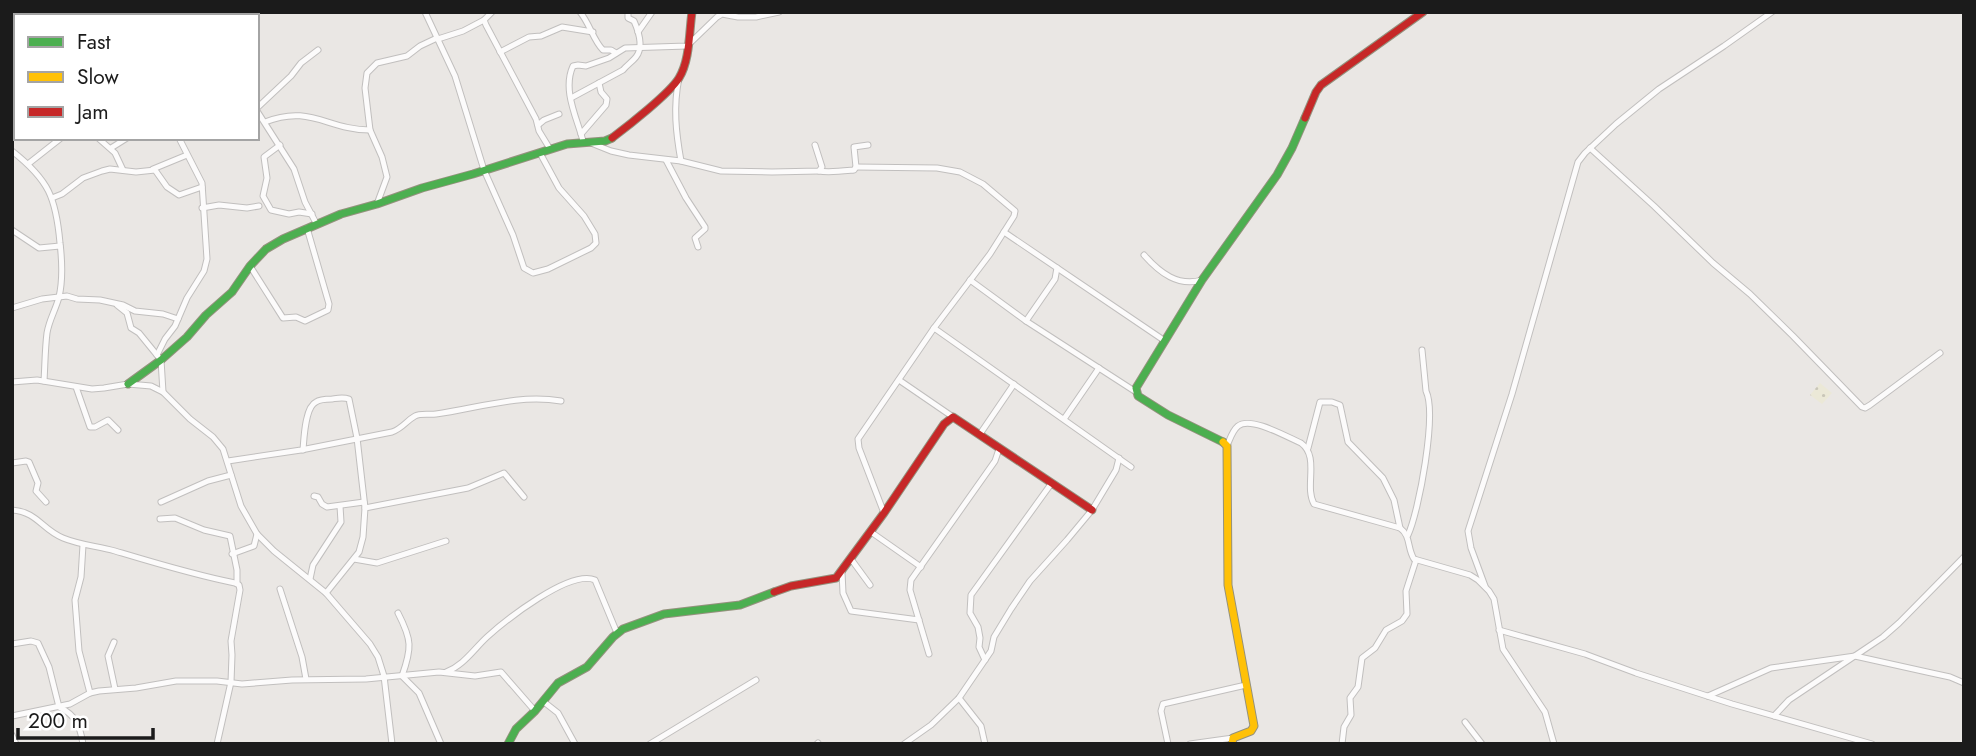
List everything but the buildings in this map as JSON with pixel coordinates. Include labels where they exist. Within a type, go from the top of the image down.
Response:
[{"type":"street","points":[[425,12],[455,76],[484,170],[525,269],[533,274],[591,248],[596,243],[595,234],[584,216],[559,188],[540,153]]},
{"type":"street","points":[[377,204],[387,177],[382,157],[370,130],[365,80],[372,67],[383,60],[407,56],[420,46],[463,31],[484,20],[492,12]]},
{"type":"street","points":[[580,12],[601,49],[616,53]]},
{"type":"street","points":[[571,98],[624,69],[638,55],[638,32],[634,20],[628,18],[628,12]]},
{"type":"street","points":[[638,32],[652,12]]},
{"type":"street","points":[[681,161],[675,114],[676,93],[692,12]]},
{"type":"street","points":[[779,12],[757,17],[718,15],[687,46],[625,48],[609,58],[585,66],[573,66],[570,72],[573,112],[584,139],[621,153],[681,161],[721,171],[828,173],[856,167],[937,168],[968,175],[1014,209],[1014,216],[1004,232],[934,328],[857,442],[884,513]]},
{"type":"street","points":[[1136,392],[1202,280],[1277,175],[1321,85],[1423,12]]},
{"type":"street","points":[[1554,744],[1545,712],[1503,649],[1494,599],[1485,586],[1471,548],[1468,531],[1512,394],[1573,173],[1590,148],[1658,89],[1772,12]]},
{"type":"street","points":[[484,20],[550,149]]},
{"type":"street","points":[[500,52],[529,37],[541,36],[562,27],[593,32]]},
{"type":"street","points":[[259,107],[301,63],[318,50]]},
{"type":"street","points":[[128,384],[187,337],[206,315],[225,299],[250,266],[273,245],[316,223],[402,194],[584,139],[605,141],[614,137],[680,78]]},
{"type":"street","points":[[584,139],[606,105],[607,99],[598,83]]},
{"type":"street","points":[[259,112],[294,169],[305,202],[316,223]]},
{"type":"street","points":[[265,122],[294,114],[349,128],[370,130]]},
{"type":"street","points":[[538,126],[559,114]]},
{"type":"street","points":[[28,164],[58,140]]},
{"type":"street","points":[[101,140],[117,156],[123,170]]},
{"type":"street","points":[[111,148],[124,140]]},
{"type":"street","points":[[163,392],[159,358],[165,339],[175,326],[187,298],[206,266],[202,187],[180,140]]},
{"type":"street","points":[[280,145],[264,159],[267,178],[263,197],[271,210],[289,214],[312,214]]},
{"type":"street","points":[[815,145],[822,165],[819,171]]},
{"type":"street","points":[[856,167],[854,147],[868,145]]},
{"type":"street","points":[[1590,148],[1750,294],[1862,407],[1870,405],[1940,353]]},
{"type":"street","points":[[12,162],[14,153],[38,174],[52,198],[58,221],[59,296],[47,331],[44,381]]},
{"type":"street","points":[[52,198],[90,174],[105,170],[136,172],[153,169],[187,155]]},
{"type":"street","points":[[666,160],[705,228],[695,238],[698,247]]},
{"type":"street","points":[[153,169],[177,195],[202,187]]},
{"type":"street","points":[[202,208],[219,205],[247,208],[259,205]]},
{"type":"street","points":[[250,266],[283,318],[296,317],[305,321],[328,310],[329,304],[307,228]]},
{"type":"street","points":[[12,230],[39,248],[60,246]]},
{"type":"street","points":[[1004,232],[1164,341]]},
{"type":"street","points":[[1144,255],[1154,265],[1181,282],[1202,280]]},
{"type":"street","points":[[1026,321],[1055,279],[1058,268]]},
{"type":"street","points":[[970,280],[1156,408],[1219,439],[1227,446]]},
{"type":"street","points":[[12,308],[67,296],[97,299],[135,311],[163,314],[178,319]]},
{"type":"street","points":[[114,303],[127,313],[131,328],[139,333],[159,358]]},
{"type":"street","points":[[934,328],[1131,467]]},
{"type":"street","points":[[1423,349],[1430,415],[1426,460],[1414,520],[1408,535],[1410,552],[1416,560],[1470,575],[1485,586]]},
{"type":"street","points":[[1064,419],[1099,368]]},
{"type":"street","points":[[12,382],[37,380],[76,387],[104,388],[128,384],[151,386],[163,392],[213,437],[223,449],[241,506],[257,534],[326,593],[378,657],[384,676],[392,744]]},
{"type":"street","points":[[899,380],[1092,510]]},
{"type":"street","points":[[980,434],[1014,384]]},
{"type":"street","points":[[76,387],[90,427],[107,420],[118,430]]},
{"type":"street","points":[[228,461],[303,450],[398,430],[417,415],[433,415],[528,398],[561,401]]},
{"type":"street","points":[[303,450],[311,405],[327,399],[349,399],[357,438],[364,505],[363,537],[359,552],[326,593]]},
{"type":"street","points":[[1400,528],[1394,500],[1383,478],[1348,442],[1340,405],[1320,402],[1308,448],[1311,459],[1310,493],[1314,505],[1400,528],[1408,535]]},
{"type":"street","points":[[508,744],[516,729],[544,702],[561,680],[585,669],[618,633],[637,623],[670,613],[740,605],[791,586],[834,579],[871,532],[944,424],[953,417]]},
{"type":"street","points":[[1190,744],[1232,741],[1251,731],[1254,726],[1228,585],[1227,446],[1239,425],[1251,422],[1308,448]]},
{"type":"street","points":[[929,653],[910,585],[995,461],[999,449]]},
{"type":"street","points":[[904,744],[931,725],[959,698],[993,648],[994,637],[1023,590],[1092,510],[1116,470],[1119,457]]},
{"type":"street","points":[[12,463],[29,462],[38,483],[36,491],[46,502]]},
{"type":"street","points":[[314,496],[327,507],[364,505],[468,488],[504,473],[524,497]]},
{"type":"street","points":[[161,502],[208,481],[231,475]]},
{"type":"street","points":[[985,660],[979,647],[978,627],[970,613],[971,595],[1051,484]]},
{"type":"street","points":[[310,579],[313,565],[342,520],[340,506]]},
{"type":"street","points":[[12,510],[30,514],[52,533],[83,545],[103,548],[194,575],[237,583]]},
{"type":"street","points":[[160,519],[175,518],[229,536],[240,590],[230,641],[231,682],[217,744]]},
{"type":"street","points":[[871,532],[921,567]]},
{"type":"street","points":[[233,554],[254,547],[257,534]]},
{"type":"street","points":[[354,559],[377,563],[446,541]]},
{"type":"street","points":[[83,545],[81,577],[75,600],[79,651],[90,693]]},
{"type":"street","points":[[1774,716],[1789,700],[1899,623],[1964,556]]},
{"type":"street","points":[[851,559],[870,585]]},
{"type":"street","points":[[1342,744],[1344,727],[1351,715],[1350,698],[1358,687],[1362,658],[1376,648],[1385,630],[1402,621],[1406,614],[1406,591],[1416,560]]},
{"type":"street","points":[[842,572],[843,593],[851,611],[919,621]]},
{"type":"street","points":[[446,672],[458,667],[487,637],[516,614],[546,593],[578,579],[595,580],[618,633]]},
{"type":"street","points":[[280,589],[302,657],[306,679]]},
{"type":"street","points":[[398,613],[408,639],[409,656],[402,676]]},
{"type":"street","points":[[1499,630],[1586,654],[1708,696],[1872,744]]},
{"type":"street","points":[[114,642],[108,656],[116,689]]},
{"type":"street","points":[[12,643],[38,643],[49,667],[59,706],[72,713],[83,744]]},
{"type":"street","points":[[1708,696],[1777,667],[1855,656],[1950,677],[1964,683]]},
{"type":"street","points":[[12,716],[70,704],[90,693],[176,681],[242,684],[306,679],[353,680],[446,672],[475,676],[501,672],[535,711]]},
{"type":"street","points":[[402,676],[419,693],[440,744]]},
{"type":"street","points":[[650,744],[756,680]]},
{"type":"street","points":[[1168,744],[1162,704],[1246,685]]},
{"type":"street","points":[[959,698],[981,726],[985,744]]},
{"type":"street","points":[[544,702],[558,713],[575,744]]},
{"type":"street","points":[[1465,722],[1482,744]]},
{"type":"street","points":[[12,735],[16,744]]},
{"type":"shaded area","points":[[1820,383],[1832,393],[1822,404],[1810,395]]},
{"type":"traffic: fast","points":[[1223,442],[1168,415],[1138,396],[1136,388],[1202,280],[1277,175],[1305,118]]},
{"type":"traffic: fast","points":[[128,384],[187,337],[206,315],[232,292],[266,249],[283,239],[341,214],[422,188],[567,144],[612,138]]},
{"type":"traffic: fast","points":[[508,744],[516,729],[558,683],[587,667],[623,629],[664,614],[740,605],[774,592]]},
{"type":"traffic: slow","points":[[1223,442],[1227,446],[1228,585],[1254,726],[1251,731],[1233,738],[1232,744]]},
{"type":"traffic: jam","points":[[612,138],[638,118],[679,78],[687,55],[692,12]]},
{"type":"traffic: jam","points":[[1305,118],[1321,85],[1423,12]]},
{"type":"traffic: jam","points":[[774,592],[791,586],[836,578],[944,424],[953,417],[1092,510]]}]
